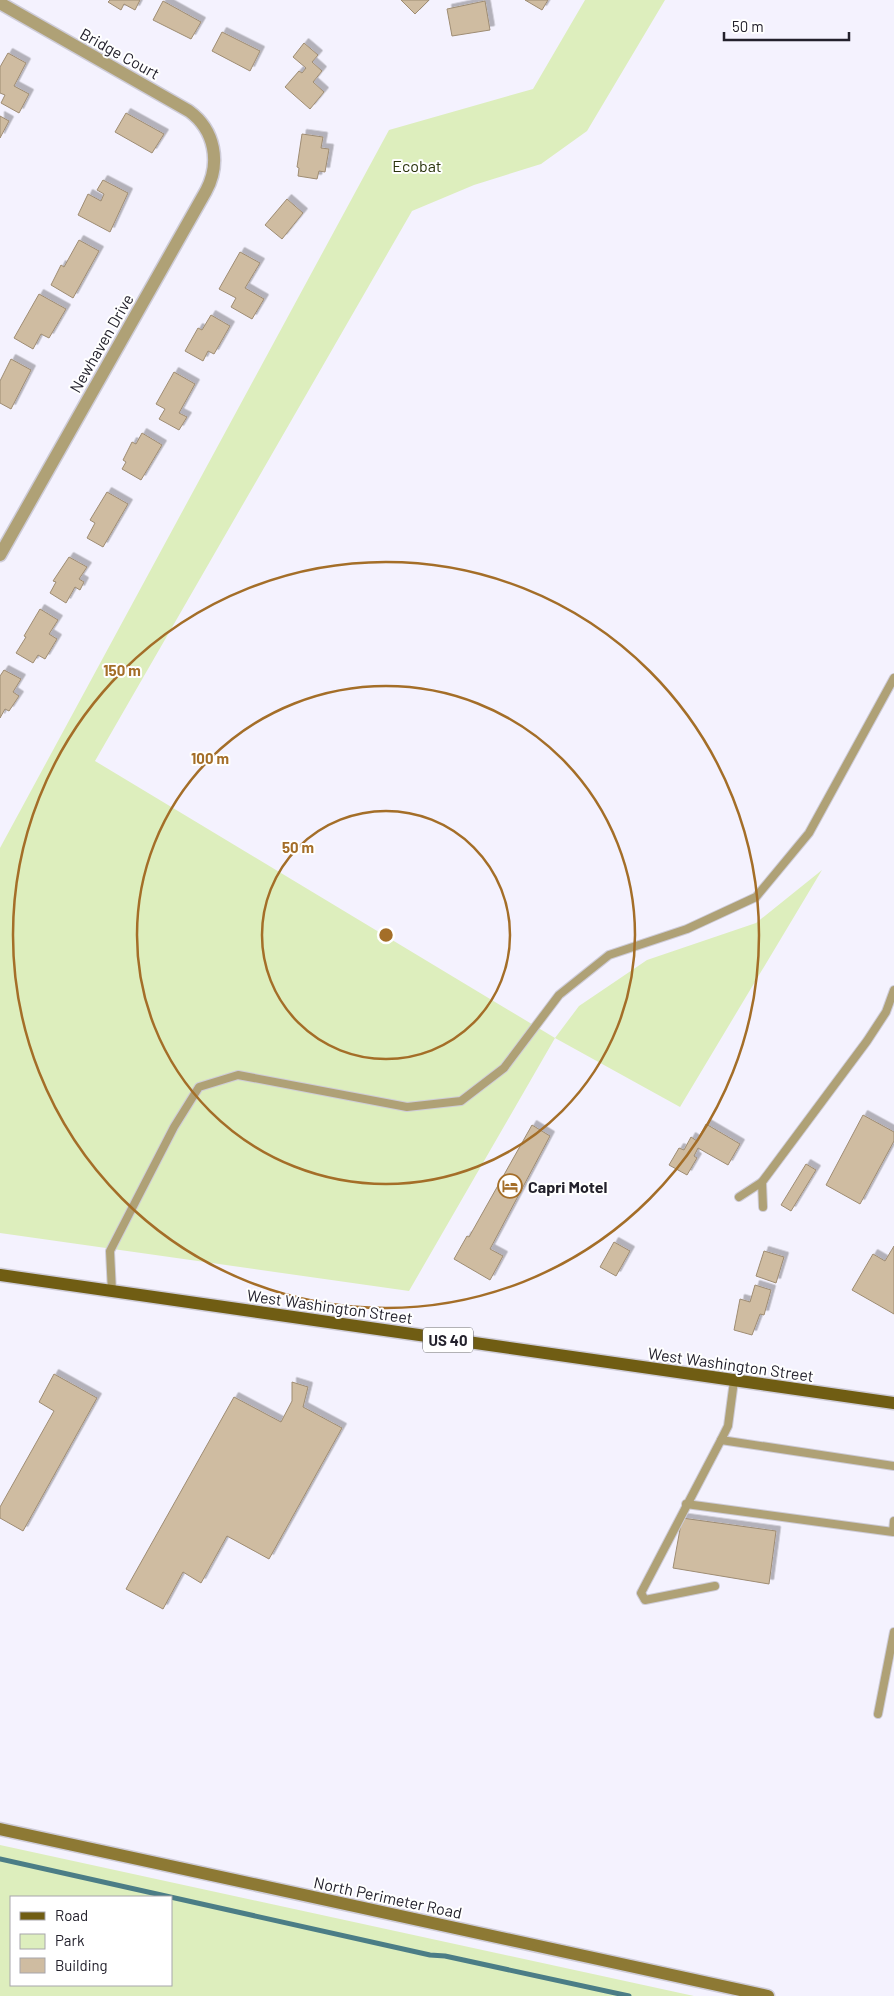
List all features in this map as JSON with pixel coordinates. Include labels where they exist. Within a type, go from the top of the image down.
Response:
[{"type":"main road","name":"West Washington Street","points":[[0,1276],[894,1403]]},
{"type":"street","name":"Bridge Court","points":[[0,3],[189,110],[202,122],[212,142]]},
{"type":"street","name":"Newhaven Drive","points":[[0,555],[206,191],[214,163],[212,142]]},
{"type":"street","name":"North Perimeter Road","points":[[0,1829],[768,1996]]},
{"type":"lane","points":[[112,1292],[110,1251],[174,1127],[200,1087],[238,1075],[407,1107],[461,1101],[504,1068],[559,995],[609,955],[687,929],[756,897],[809,833],[894,678]]},
{"type":"lane","points":[[739,1197],[762,1182],[867,1041],[886,1012],[894,990]]},
{"type":"lane","points":[[762,1182],[763,1207]]},
{"type":"lane","points":[[715,1586],[645,1600],[641,1593],[728,1426],[734,1381]]},
{"type":"lane","points":[[720,1440],[894,1466]]},
{"type":"lane","points":[[686,1504],[894,1533],[894,1521]]},
{"type":"lane","points":[[878,1714],[894,1632]]},
{"type":"green space","name":"Ecobat","points":[[585,0],[665,0],[587,131],[541,164],[474,185],[412,211],[95,761],[555,1038],[409,1291],[0,1233],[0,848],[389,130],[533,89]]},
{"type":"green space","points":[[822,870],[680,1107],[555,1038],[579,1006],[647,960],[756,923]]},
{"type":"green space","points":[[0,1845],[694,1996],[0,1996]]},
{"type":"building","points":[[110,0],[140,0],[135,10],[124,4],[121,10],[108,2]]},
{"type":"building","points":[[401,0],[429,0],[415,14]]},
{"type":"building","points":[[525,0],[548,0],[542,10]]},
{"type":"building","points":[[163,1],[201,22],[191,39],[153,20]]},
{"type":"building","points":[[485,1],[490,30],[452,36],[447,9]]},
{"type":"building","points":[[222,32],[260,51],[250,71],[212,51]]},
{"type":"building","points":[[304,43],[318,55],[312,62],[322,71],[313,82],[324,92],[310,109],[285,87],[299,71],[302,73],[306,68],[293,57]]},
{"type":"building","points":[[8,53],[26,63],[14,86],[29,94],[19,113],[1,103],[5,95],[0,93],[0,67]]},
{"type":"building","points":[[126,113],[164,134],[152,153],[115,132]]},
{"type":"building","points":[[0,116],[9,121],[0,138]]},
{"type":"building","points":[[302,134],[323,137],[321,148],[329,149],[325,172],[319,171],[317,179],[298,176],[299,168],[297,167]]},
{"type":"building","points":[[103,180],[128,193],[110,232],[78,215],[88,194],[101,201],[104,194],[97,190]]},
{"type":"building","points":[[287,199],[303,213],[282,239],[265,225]]},
{"type":"building","points":[[79,240],[99,251],[73,298],[51,285],[61,265],[64,267]]},
{"type":"building","points":[[240,252],[260,263],[245,288],[264,299],[252,319],[231,307],[236,298],[219,289]]},
{"type":"building","points":[[39,294],[66,309],[49,338],[41,334],[33,349],[14,338]]},
{"type":"building","points":[[211,315],[230,326],[214,354],[208,351],[203,361],[185,351],[198,328],[202,330]]},
{"type":"building","points":[[11,359],[31,370],[11,409],[0,403],[0,381]]},
{"type":"building","points":[[174,372],[195,384],[179,413],[187,417],[179,430],[159,419],[165,409],[156,404]]},
{"type":"building","points":[[142,433],[162,445],[141,480],[122,469],[126,462],[123,460],[132,442],[136,444]]},
{"type":"building","points":[[107,492],[128,504],[103,547],[87,538],[95,523],[90,520]]},
{"type":"building","points":[[69,557],[87,567],[79,579],[84,582],[80,590],[75,587],[66,603],[50,593],[56,582],[53,581]]},
{"type":"building","points":[[40,609],[58,620],[49,634],[57,639],[45,659],[38,655],[33,663],[16,653]]},
{"type":"building","points":[[4,670],[21,679],[13,692],[19,696],[9,711],[5,709],[0,718],[0,676]]},
{"type":"building","points":[[863,1115],[894,1132],[894,1141],[860,1204],[826,1185]]},
{"type":"building","points":[[706,1124],[740,1144],[728,1165],[698,1148],[694,1156],[697,1158],[687,1175],[669,1165],[679,1148],[684,1150],[691,1137],[697,1141]]},
{"type":"building","name":"Capri Motel","points":[[532,1125],[550,1136],[490,1249],[503,1256],[490,1280],[454,1259],[467,1236],[469,1237]]},
{"type":"building","points":[[806,1164],[816,1170],[791,1211],[781,1205]]},
{"type":"building","points":[[614,1242],[630,1251],[616,1276],[600,1267]]},
{"type":"building","points":[[894,1246],[894,1314],[852,1290],[873,1254],[885,1261]]},
{"type":"building","points":[[764,1251],[784,1257],[776,1283],[756,1276]]},
{"type":"building","points":[[755,1285],[771,1290],[764,1315],[760,1314],[752,1335],[734,1330],[740,1299],[750,1302]]},
{"type":"building","points":[[54,1374],[97,1398],[23,1531],[0,1518],[0,1507],[54,1411],[39,1402]]},
{"type":"building","points":[[292,1382],[308,1387],[303,1407],[342,1428],[269,1559],[227,1536],[201,1583],[183,1572],[163,1609],[126,1589],[234,1397],[281,1422],[292,1401]]},
{"type":"building","points":[[682,1518],[776,1531],[769,1584],[673,1568]]},
{"type":"waterway","points":[[0,1859],[166,1896]]},
{"type":"waterway","points":[[172,1897],[430,1955],[445,1956],[629,1996]]},
{"type":"place","name":"Capri Motel","points":[[510,1186]]}]
